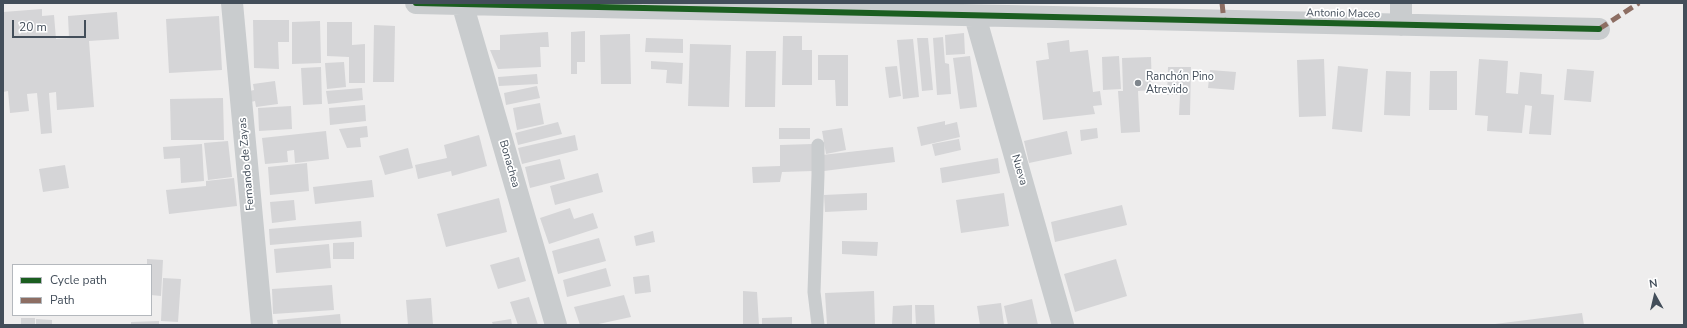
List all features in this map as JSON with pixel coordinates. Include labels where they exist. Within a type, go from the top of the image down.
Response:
[{"type":"street","name":"Fernando de Zayas","points":[[232,3],[262,325]]},
{"type":"street","name":"Antonio Maceo","points":[[416,3],[1599,30]]},
{"type":"street","points":[[1401,3],[1401,25]]},
{"type":"street","name":"Bonachea","points":[[462,4],[556,325]]},
{"type":"street","name":"Nueva","points":[[974,16],[1063,325]]},
{"type":"lane","points":[[818,145],[814,292],[818,325]]},
{"type":"building","points":[[42,9],[42,16],[54,15],[56,39],[69,38],[68,16],[117,12],[119,39],[89,41],[94,107],[57,110],[56,92],[49,93],[52,133],[41,134],[37,93],[27,94],[29,111],[10,113],[8,91],[3,92],[3,12]]},
{"type":"building","points":[[219,16],[222,70],[169,73],[166,19]]},
{"type":"building","points":[[253,20],[289,20],[289,42],[278,42],[279,69],[254,68]]},
{"type":"building","points":[[320,21],[321,63],[292,64],[292,22]]},
{"type":"building","points":[[327,22],[352,22],[352,45],[365,44],[365,83],[349,83],[349,57],[327,56]]},
{"type":"building","points":[[374,25],[395,26],[394,82],[373,82]]},
{"type":"building","points":[[585,31],[585,62],[577,62],[577,74],[571,74],[571,32]]},
{"type":"building","points":[[548,32],[549,47],[540,47],[541,67],[498,69],[490,50],[500,50],[500,35]]},
{"type":"building","points":[[964,33],[965,54],[946,55],[945,35]]},
{"type":"building","points":[[630,34],[631,84],[601,84],[600,35]]},
{"type":"building","points":[[783,36],[802,36],[802,50],[812,50],[812,85],[782,85]]},
{"type":"building","points":[[943,37],[945,63],[949,64],[951,94],[937,95],[933,38]]},
{"type":"building","points":[[646,38],[683,39],[683,53],[645,52]]},
{"type":"building","points":[[917,38],[928,38],[933,90],[922,91]]},
{"type":"building","points":[[913,39],[919,97],[903,99],[897,40]]},
{"type":"building","points":[[1069,40],[1070,52],[1088,50],[1093,92],[1100,91],[1102,105],[1093,106],[1095,114],[1043,120],[1036,61],[1049,59],[1047,43]]},
{"type":"building","points":[[690,44],[731,45],[729,107],[688,106]]},
{"type":"building","points":[[746,51],[776,51],[775,107],[745,107]]},
{"type":"building","points":[[818,55],[848,55],[848,106],[836,106],[835,80],[818,80]]},
{"type":"building","points":[[970,56],[977,107],[960,109],[953,58]]},
{"type":"building","points":[[1119,56],[1121,89],[1103,90],[1102,57]]},
{"type":"building","points":[[1151,57],[1152,90],[1138,91],[1140,132],[1121,133],[1118,91],[1123,91],[1122,58]]},
{"type":"building","points":[[1324,59],[1326,116],[1299,117],[1297,60]]},
{"type":"building","points":[[1479,59],[1508,61],[1506,93],[1518,94],[1520,72],[1542,74],[1541,94],[1554,95],[1551,135],[1529,134],[1532,106],[1525,105],[1522,133],[1487,131],[1488,116],[1475,115]]},
{"type":"building","points":[[651,61],[683,63],[682,84],[666,83],[667,70],[651,69]]},
{"type":"building","points":[[344,62],[346,87],[327,89],[325,63]]},
{"type":"building","points":[[897,66],[901,96],[889,98],[885,67]]},
{"type":"building","points":[[1338,66],[1368,69],[1362,132],[1332,129]]},
{"type":"building","points":[[321,67],[322,104],[303,105],[301,68]]},
{"type":"building","points":[[1168,67],[1191,67],[1190,115],[1179,115],[1180,95],[1167,95]]},
{"type":"building","points":[[1567,69],[1594,71],[1591,102],[1564,100]]},
{"type":"building","points":[[1210,70],[1236,72],[1234,90],[1208,88]]},
{"type":"building","points":[[1386,71],[1411,72],[1410,116],[1384,115]]},
{"type":"building","points":[[1430,71],[1457,71],[1457,110],[1429,110]]},
{"type":"building","points":[[537,74],[538,84],[499,86],[498,77]]},
{"type":"building","points":[[275,81],[278,104],[256,107],[255,101],[251,102],[250,91],[254,90],[253,84]]},
{"type":"building","points":[[537,86],[540,98],[506,105],[504,93]]},
{"type":"building","points":[[362,88],[363,100],[328,104],[326,91]]},
{"type":"building","points":[[223,98],[224,140],[171,140],[170,99]]},
{"type":"building","points":[[540,103],[544,124],[517,130],[513,108]]},
{"type":"building","points":[[365,105],[366,121],[330,125],[329,108]]},
{"type":"building","points":[[291,106],[292,129],[259,131],[258,108]]},
{"type":"building","points":[[945,121],[945,125],[957,122],[960,137],[921,146],[917,127]]},
{"type":"building","points":[[558,122],[562,134],[518,145],[515,133]]},
{"type":"building","points":[[367,126],[368,137],[360,138],[361,147],[347,148],[339,129]]},
{"type":"building","points":[[779,128],[810,128],[810,139],[779,139]]},
{"type":"building","points":[[842,128],[846,150],[826,154],[822,131]]},
{"type":"building","points":[[1097,128],[1098,138],[1081,141],[1080,130]]},
{"type":"building","points":[[326,131],[329,159],[295,163],[294,150],[287,151],[288,162],[265,164],[262,138]]},
{"type":"building","points":[[1067,131],[1072,154],[1029,163],[1024,141]]},
{"type":"building","points":[[479,135],[487,166],[452,176],[451,171],[418,179],[415,165],[447,158],[444,145]]},
{"type":"building","points":[[575,135],[578,150],[522,164],[518,148]]},
{"type":"building","points":[[959,139],[961,150],[935,156],[932,144]]},
{"type":"building","points":[[228,141],[232,177],[208,180],[204,143]]},
{"type":"building","points":[[202,144],[204,181],[181,183],[180,158],[164,159],[163,147]]},
{"type":"building","points":[[812,144],[813,171],[782,172],[780,182],[753,183],[752,167],[780,166],[780,145]]},
{"type":"building","points":[[893,147],[895,162],[824,171],[822,155]]},
{"type":"building","points":[[408,148],[413,168],[385,175],[379,156]]},
{"type":"building","points":[[998,158],[1000,173],[942,183],[940,168]]},
{"type":"building","points":[[560,159],[565,179],[530,188],[525,167]]},
{"type":"building","points":[[307,163],[309,191],[270,195],[268,167]]},
{"type":"building","points":[[65,165],[69,188],[43,192],[39,169]]},
{"type":"building","points":[[598,173],[603,192],[555,205],[550,186]]},
{"type":"building","points":[[234,178],[237,206],[169,214],[166,190],[206,186],[206,181]]},
{"type":"building","points":[[372,180],[374,197],[315,204],[313,187]]},
{"type":"building","points":[[867,193],[867,210],[825,212],[824,195]]},
{"type":"building","points":[[1004,193],[1009,226],[961,233],[956,200]]},
{"type":"building","points":[[499,198],[507,232],[446,247],[437,214]]},
{"type":"building","points":[[294,200],[296,220],[272,223],[270,202]]},
{"type":"building","points":[[1122,205],[1127,225],[1055,242],[1051,222]]},
{"type":"building","points":[[570,208],[574,219],[593,213],[598,228],[549,244],[540,218]]},
{"type":"building","points":[[361,221],[362,237],[270,245],[269,229]]},
{"type":"building","points":[[653,231],[655,242],[636,246],[634,236]]},
{"type":"building","points":[[599,238],[606,261],[558,274],[552,251]]},
{"type":"building","points":[[842,241],[878,242],[877,256],[842,254]]},
{"type":"building","points":[[354,242],[354,259],[333,259],[333,243]]},
{"type":"building","points":[[329,244],[331,268],[276,273],[274,249]]},
{"type":"building","points":[[519,257],[526,281],[498,289],[490,265]]},
{"type":"building","points":[[147,259],[163,260],[161,296],[152,295],[152,264],[147,264]]},
{"type":"building","points":[[1116,259],[1127,296],[1075,312],[1064,274]]},
{"type":"building","points":[[606,268],[611,286],[567,297],[563,280]]},
{"type":"building","points":[[649,275],[651,292],[635,294],[633,277]]},
{"type":"building","points":[[163,278],[181,279],[178,322],[161,321]]},
{"type":"building","points":[[332,285],[334,310],[273,314],[272,289]]},
{"type":"building","points":[[743,291],[757,292],[759,325],[743,325]]},
{"type":"building","points":[[874,291],[875,325],[827,325],[825,293]]},
{"type":"building","points":[[624,295],[631,317],[594,325],[580,325],[574,307]]},
{"type":"building","points":[[529,297],[538,325],[518,325],[510,302]]},
{"type":"building","points":[[431,298],[433,325],[408,325],[406,300]]},
{"type":"building","points":[[1032,299],[1038,325],[1008,325],[1004,306]]},
{"type":"building","points":[[1001,303],[1004,325],[980,325],[977,306]]},
{"type":"building","points":[[912,305],[912,325],[892,325],[893,306]]},
{"type":"building","points":[[915,305],[934,305],[935,325],[916,325]]},
{"type":"building","points":[[1582,313],[1584,325],[1495,325],[1495,324]]},
{"type":"building","points":[[340,314],[341,325],[278,325],[277,320]]},
{"type":"building","points":[[792,317],[792,325],[762,325],[762,318]]},
{"type":"building","points":[[21,318],[35,318],[35,325],[21,325]]},
{"type":"building","points":[[36,319],[52,320],[52,325],[36,325]]},
{"type":"building","points":[[511,319],[512,325],[493,325],[492,322]]},
{"type":"building","points":[[159,321],[159,325],[131,325],[131,322]]},
{"type":"marked path","points":[[1222,3],[1224,21]]},
{"type":"marked path","points":[[1599,29],[1639,3]]},
{"type":"cycle path","points":[[416,3],[1599,29]]},
{"type":"place","name":"Ranchón Pino Atrevido","points":[[1138,83]]}]
